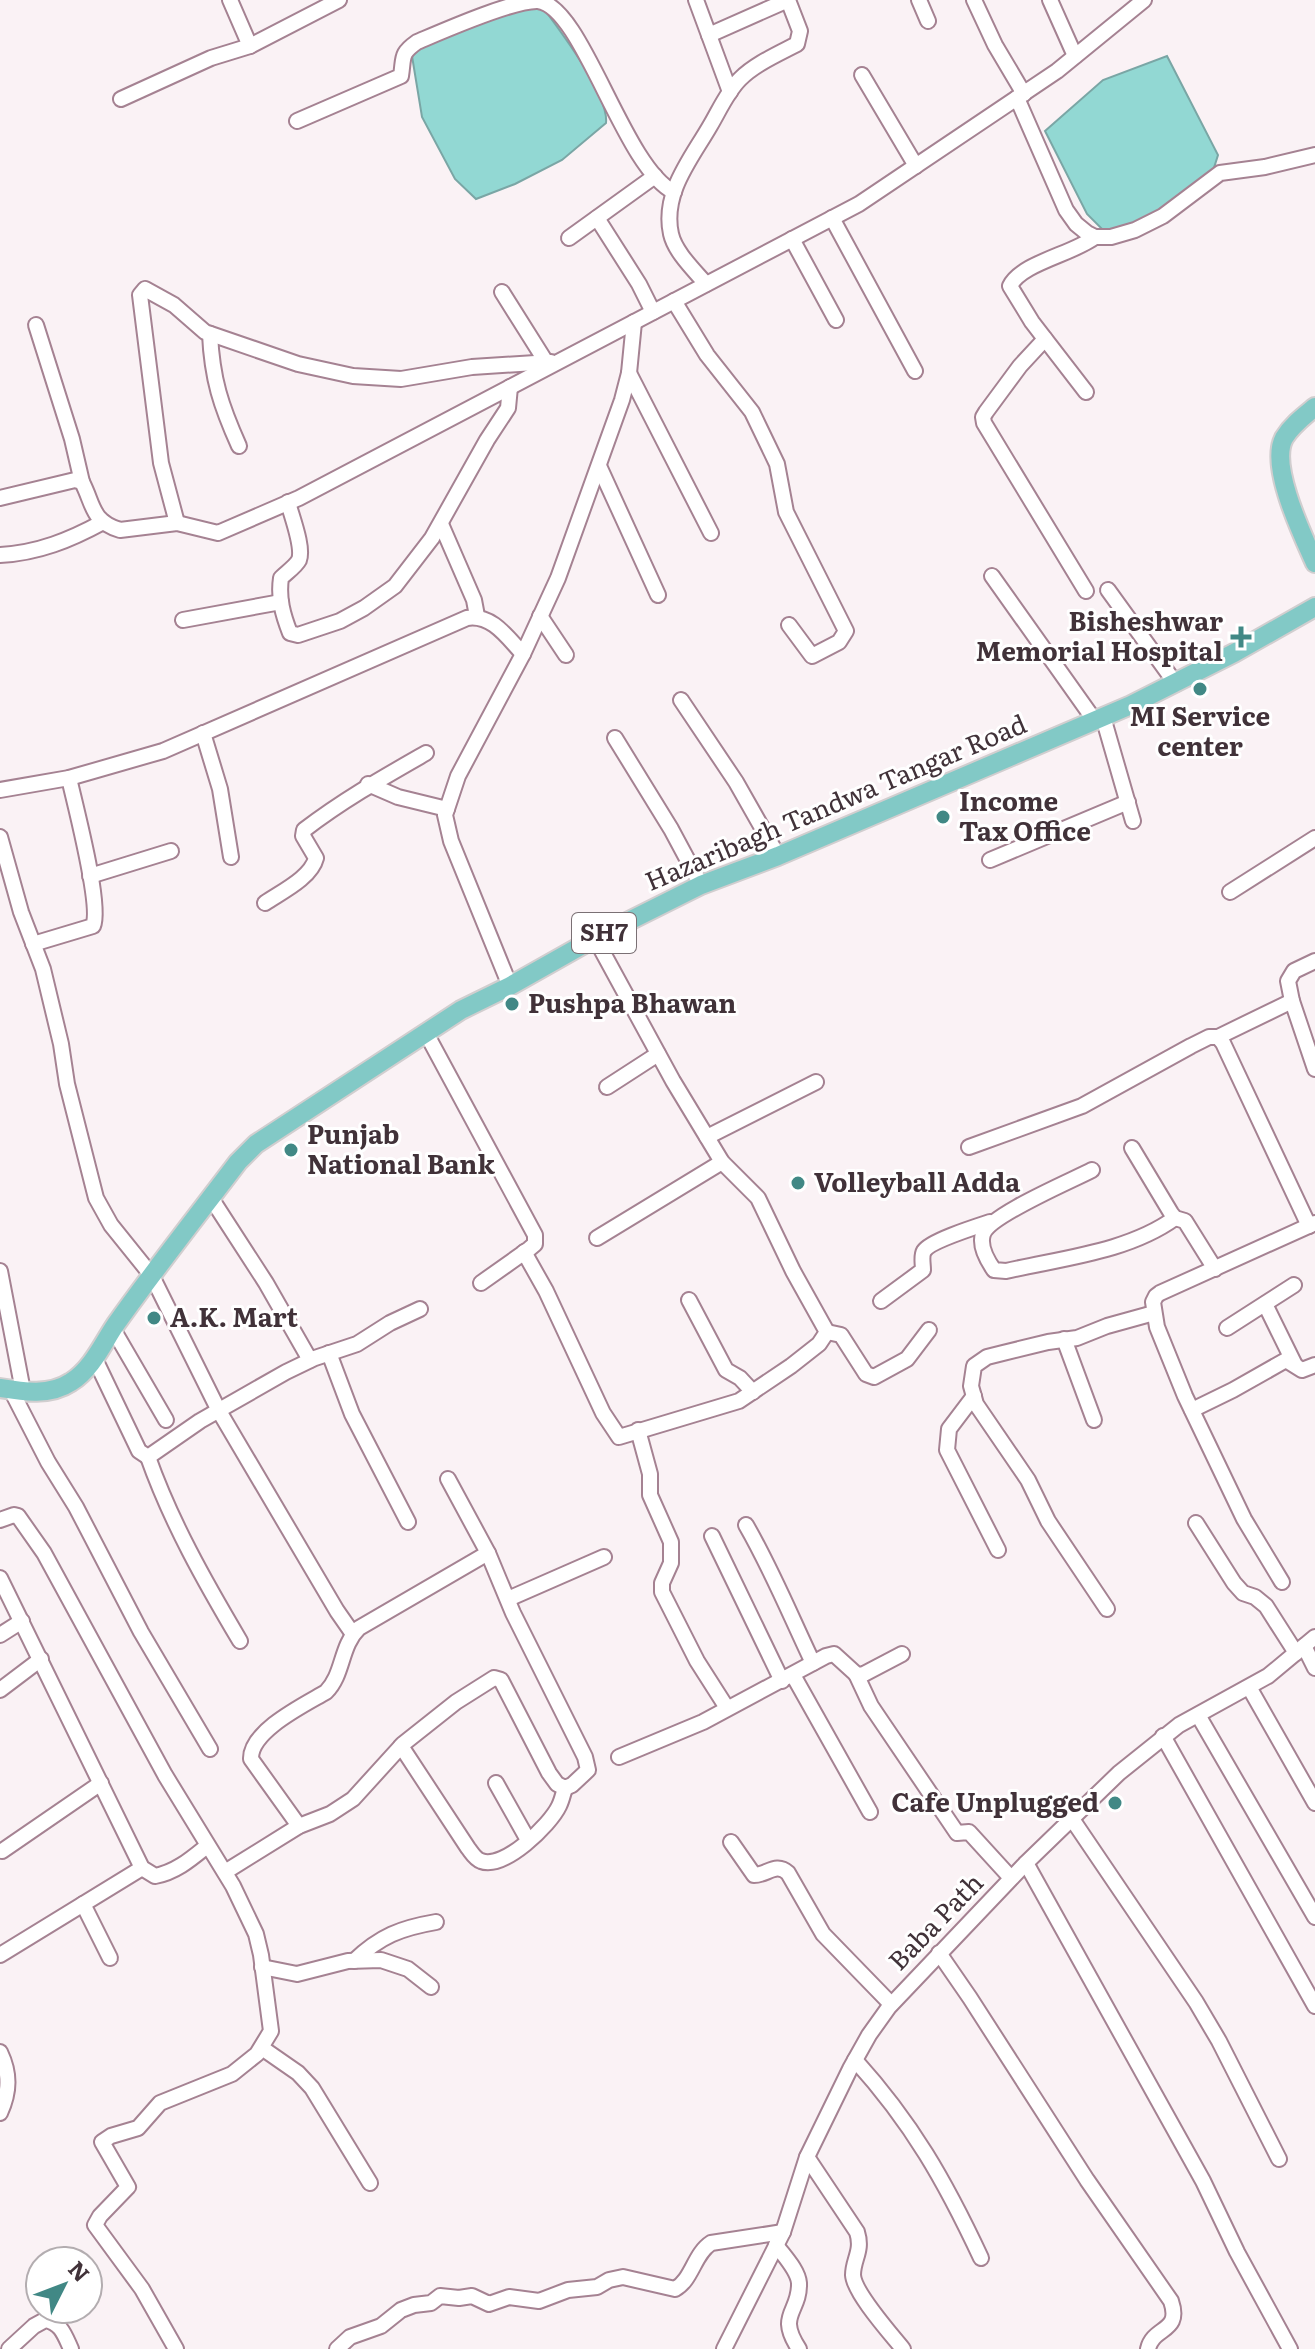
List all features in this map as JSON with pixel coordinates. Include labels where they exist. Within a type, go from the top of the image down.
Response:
[{"type":"main road","points":[[1315,407],[1297,422],[1282,441],[1281,465],[1292,513],[1315,563]]},
{"type":"main road","name":"Hazaribagh Tandwa Tangar Road","points":[[11,1390],[34,1393],[54,1390],[85,1371],[152,1276],[238,1162],[256,1144],[461,1010],[701,885],[778,856],[1099,719],[1176,684],[1315,607]]},
{"type":"street","points":[[230,0],[250,46]]},
{"type":"street","points":[[121,99],[211,58],[250,46],[339,0]]},
{"type":"street","points":[[563,0],[568,25]]},
{"type":"street","points":[[696,0],[730,92]]},
{"type":"street","points":[[706,284],[672,238],[670,219],[680,175],[741,78],[797,44],[800,31],[788,0],[709,35]]},
{"type":"street","points":[[919,0],[928,21]]},
{"type":"street","points":[[974,0],[1020,96],[1066,210],[1076,224],[1095,237],[1125,234],[1148,224],[1175,208],[1220,173],[1265,167],[1315,155]]},
{"type":"street","points":[[1050,0],[1075,56]]},
{"type":"street","points":[[36,325],[72,439],[82,482],[95,515],[120,530],[177,523],[218,533],[288,502],[859,204],[1020,96],[1144,0]]},
{"type":"street","points":[[297,121],[401,76],[402,56],[417,42],[510,5],[537,1],[549,4],[568,25],[633,142],[664,187],[674,192]]},
{"type":"street","points":[[862,75],[916,166]]},
{"type":"street","points":[[569,238],[655,176]]},
{"type":"street","points":[[597,218],[653,312]]},
{"type":"street","points":[[832,218],[915,371]]},
{"type":"street","points":[[1086,392],[1011,291],[1011,281],[1024,271],[1083,246],[1095,237]]},
{"type":"street","points":[[792,239],[836,320]]},
{"type":"street","points":[[177,523],[161,463],[140,295],[145,289],[174,305],[197,327],[210,334],[298,364],[353,376],[401,379],[472,367],[553,362]]},
{"type":"street","points":[[502,292],[553,362]]},
{"type":"street","points":[[674,301],[707,355],[752,412],[777,464],[786,512],[846,631],[839,642],[814,657],[789,625]]},
{"type":"street","points":[[510,986],[451,841],[445,815],[458,776],[523,654],[558,578],[622,400],[629,373],[634,322]]},
{"type":"street","points":[[210,334],[214,381],[239,446]]},
{"type":"street","points":[[1045,339],[1020,366],[983,417],[1086,591]]},
{"type":"street","points":[[629,373],[711,533]]},
{"type":"street","points":[[288,502],[297,536],[299,560],[281,578],[281,602],[290,633],[294,635],[340,621],[395,586],[441,524],[508,408],[510,387]]},
{"type":"street","points":[[599,466],[658,595]]},
{"type":"street","points":[[0,498],[75,480],[82,482]]},
{"type":"street","points":[[0,555],[58,544],[103,522]]},
{"type":"street","points":[[441,524],[474,600],[477,616]]},
{"type":"street","points":[[992,576],[1099,719],[1133,821]]},
{"type":"street","points":[[1108,590],[1176,684]]},
{"type":"street","points":[[183,620],[281,602]]},
{"type":"street","points":[[0,790],[69,778],[163,751],[467,618],[477,616],[494,624],[523,654]]},
{"type":"street","points":[[540,616],[566,655]]},
{"type":"street","points":[[681,700],[736,782],[778,856]]},
{"type":"street","points":[[203,733],[220,789],[231,857]]},
{"type":"street","points":[[615,738],[701,885]]},
{"type":"street","points":[[265,903],[314,865],[316,858],[303,836],[304,830],[368,784],[426,753]]},
{"type":"street","points":[[33,944],[93,926],[95,913],[90,876],[69,778]]},
{"type":"street","points":[[368,784],[398,797],[447,809]]},
{"type":"street","points":[[990,860],[1128,802]]},
{"type":"street","points":[[0,837],[9,877],[43,969],[67,1084],[96,1198],[111,1225],[152,1276],[219,1411],[353,1634]]},
{"type":"street","points":[[1230,892],[1315,838]]},
{"type":"street","points":[[90,876],[171,851]]},
{"type":"street","points":[[595,938],[658,1054],[722,1162],[758,1198],[827,1332],[841,1335],[866,1374],[874,1377],[907,1359],[929,1330]]},
{"type":"street","points":[[1315,961],[1294,971],[1288,987],[1315,1069]]},
{"type":"street","points":[[969,1147],[1082,1106],[1209,1037],[1218,1037],[1292,1001]]},
{"type":"street","points":[[426,1033],[535,1235],[535,1244],[481,1283]]},
{"type":"street","points":[[1218,1037],[1312,1224],[1156,1296],[1154,1313],[1192,1410],[1244,1519],[1282,1582]]},
{"type":"street","points":[[607,1087],[658,1054]]},
{"type":"street","points":[[707,1137],[816,1082]]},
{"type":"street","points":[[1132,1148],[1175,1218],[1185,1221],[1215,1269]]},
{"type":"street","points":[[597,1238],[722,1162]]},
{"type":"street","points":[[881,1301],[923,1270],[922,1255],[927,1247],[994,1220],[1092,1170]]},
{"type":"street","points":[[211,1198],[266,1283],[310,1360]]},
{"type":"street","points":[[994,1220],[984,1231],[982,1240],[991,1266],[999,1271],[1107,1248],[1162,1228],[1175,1218]]},
{"type":"street","points":[[524,1252],[546,1291],[603,1413],[619,1437],[732,1403],[753,1392],[819,1344],[827,1332]]},
{"type":"street","points":[[0,1271],[11,1390],[141,1632],[210,1749]]},
{"type":"street","points":[[1227,1328],[1294,1285]]},
{"type":"street","points":[[689,1300],[726,1370],[740,1378],[753,1392]]},
{"type":"street","points":[[1265,1304],[1295,1365]]},
{"type":"street","points":[[148,1457],[200,1421],[310,1360],[357,1344],[420,1309]]},
{"type":"street","points":[[1107,1609],[1048,1521],[1028,1480],[976,1404],[971,1374],[979,1361],[1027,1346],[1077,1338],[1154,1313]]},
{"type":"street","points":[[113,1329],[166,1420]]},
{"type":"street","points":[[1064,1339],[1094,1420]]},
{"type":"street","points":[[329,1353],[352,1414],[408,1522]]},
{"type":"street","points":[[94,1357],[139,1451],[148,1457],[183,1539],[240,1641]]},
{"type":"street","points":[[1192,1410],[1282,1362],[1289,1361],[1305,1370],[1315,1365]]},
{"type":"street","points":[[974,1396],[949,1429],[947,1450],[998,1550]]},
{"type":"street","points":[[638,1430],[650,1474],[650,1495],[671,1542],[671,1563],[662,1583],[662,1592],[697,1661],[727,1708]]},
{"type":"street","points":[[401,1746],[477,1860],[483,1862],[502,1860],[549,1821],[559,1806],[565,1788],[586,1773],[588,1762],[540,1669],[488,1553],[448,1479]]},
{"type":"street","points":[[0,1520],[18,1516],[44,1553],[165,1775],[225,1872],[256,1934],[271,2031],[262,2048],[251,2061],[232,2074],[160,2103],[138,2128],[102,2142],[128,2187],[95,2225],[142,2289],[176,2349]]},
{"type":"street","points":[[1196,1523],[1234,1583],[1243,1593],[1255,1597],[1266,1606],[1305,1645],[1315,1668]]},
{"type":"street","points":[[746,1525],[771,1568],[813,1663]]},
{"type":"street","points":[[712,1536],[787,1678],[870,1812]]},
{"type":"street","points":[[299,1826],[256,1768],[251,1759],[253,1744],[270,1728],[333,1685],[345,1649],[359,1628],[488,1553]]},
{"type":"street","points":[[508,1599],[604,1557]]},
{"type":"street","points":[[0,1578],[142,1868],[155,1876],[167,1874],[207,1846]]},
{"type":"street","points":[[0,1635],[22,1621]]},
{"type":"street","name":"Baba Path","points":[[724,2349],[780,2239],[807,2157],[855,2060],[891,2004],[1011,1878],[1119,1773],[1163,1736],[1268,1676],[1305,1645]]},
{"type":"street","points":[[619,1757],[703,1722],[834,1654],[856,1674],[871,1706],[957,1833],[969,1832],[1011,1878]]},
{"type":"street","points":[[856,1674],[862,1675],[902,1654]]},
{"type":"street","points":[[0,1690],[41,1659]]},
{"type":"street","points":[[225,1872],[299,1826],[330,1814],[353,1799],[401,1746],[456,1702],[497,1678],[549,1773],[557,1784],[565,1788]]},
{"type":"street","points":[[1249,1687],[1315,1803]]},
{"type":"street","points":[[1198,1715],[1315,1917]]},
{"type":"street","points":[[1163,1736],[1315,2006]]},
{"type":"street","points":[[2,1851],[101,1783]]},
{"type":"street","points":[[496,1783],[528,1840]]},
{"type":"street","points":[[1072,1819],[1196,2002],[1279,2159]]},
{"type":"street","points":[[731,1842],[754,1875],[778,1867],[788,1873],[823,1934],[891,2004]]},
{"type":"street","points":[[1026,1863],[1203,2181],[1237,2252],[1290,2349]]},
{"type":"street","points":[[0,1955],[142,1868]]},
{"type":"street","points":[[83,1904],[110,1958]]},
{"type":"street","points":[[354,1961],[379,1939],[406,1928],[436,1922]]},
{"type":"street","points":[[939,1953],[1087,2180],[1171,2301],[1172,2323],[1150,2340],[1148,2349]]},
{"type":"street","points":[[262,1967],[297,1974],[354,1961],[381,1960],[408,1969],[431,1987]]},
{"type":"street","points":[[262,2048],[298,2073],[312,2088],[370,2183]]},
{"type":"street","points":[[0,2052],[8,2077],[8,2091],[0,2113]]},
{"type":"street","points":[[855,2060],[898,2111],[928,2155],[954,2200],[981,2258]]},
{"type":"street","points":[[807,2157],[857,2232],[860,2241],[853,2272],[859,2292],[903,2349]]},
{"type":"street","points":[[337,2349],[350,2337],[381,2326],[401,2310],[431,2303],[444,2295],[459,2298],[472,2296],[489,2304],[509,2297],[535,2302],[568,2290],[597,2287],[623,2277],[675,2289],[683,2283],[707,2245],[718,2240],[780,2239],[799,2282],[789,2321],[789,2330],[799,2349]]},
{"type":"street","points":[[9,2349],[45,2320],[55,2322],[71,2349]]},
{"type":"water","points":[[541,5],[600,96],[606,123],[562,160],[515,184],[476,199],[455,179],[422,117],[412,56],[425,44],[441,36],[503,13]]},
{"type":"water","points":[[1167,56],[1218,155],[1211,177],[1139,225],[1105,232],[1087,214],[1045,131],[1103,80]]},
{"type":"place","name":"Bisheshwar Memorial Hospital","points":[[1241,637]]},
{"type":"place","name":"MI Service center","points":[[1200,689]]},
{"type":"place","name":"Income Tax Office","points":[[943,817]]},
{"type":"place","name":"Pushpa Bhawan","points":[[512,1004]]},
{"type":"place","name":"Punjab National Bank","points":[[291,1150]]},
{"type":"place","name":"Volleyball Adda","points":[[798,1183]]},
{"type":"place","name":"A.K. Mart","points":[[154,1318]]},
{"type":"place","name":"Cafe Unplugged","points":[[1115,1803]]}]
